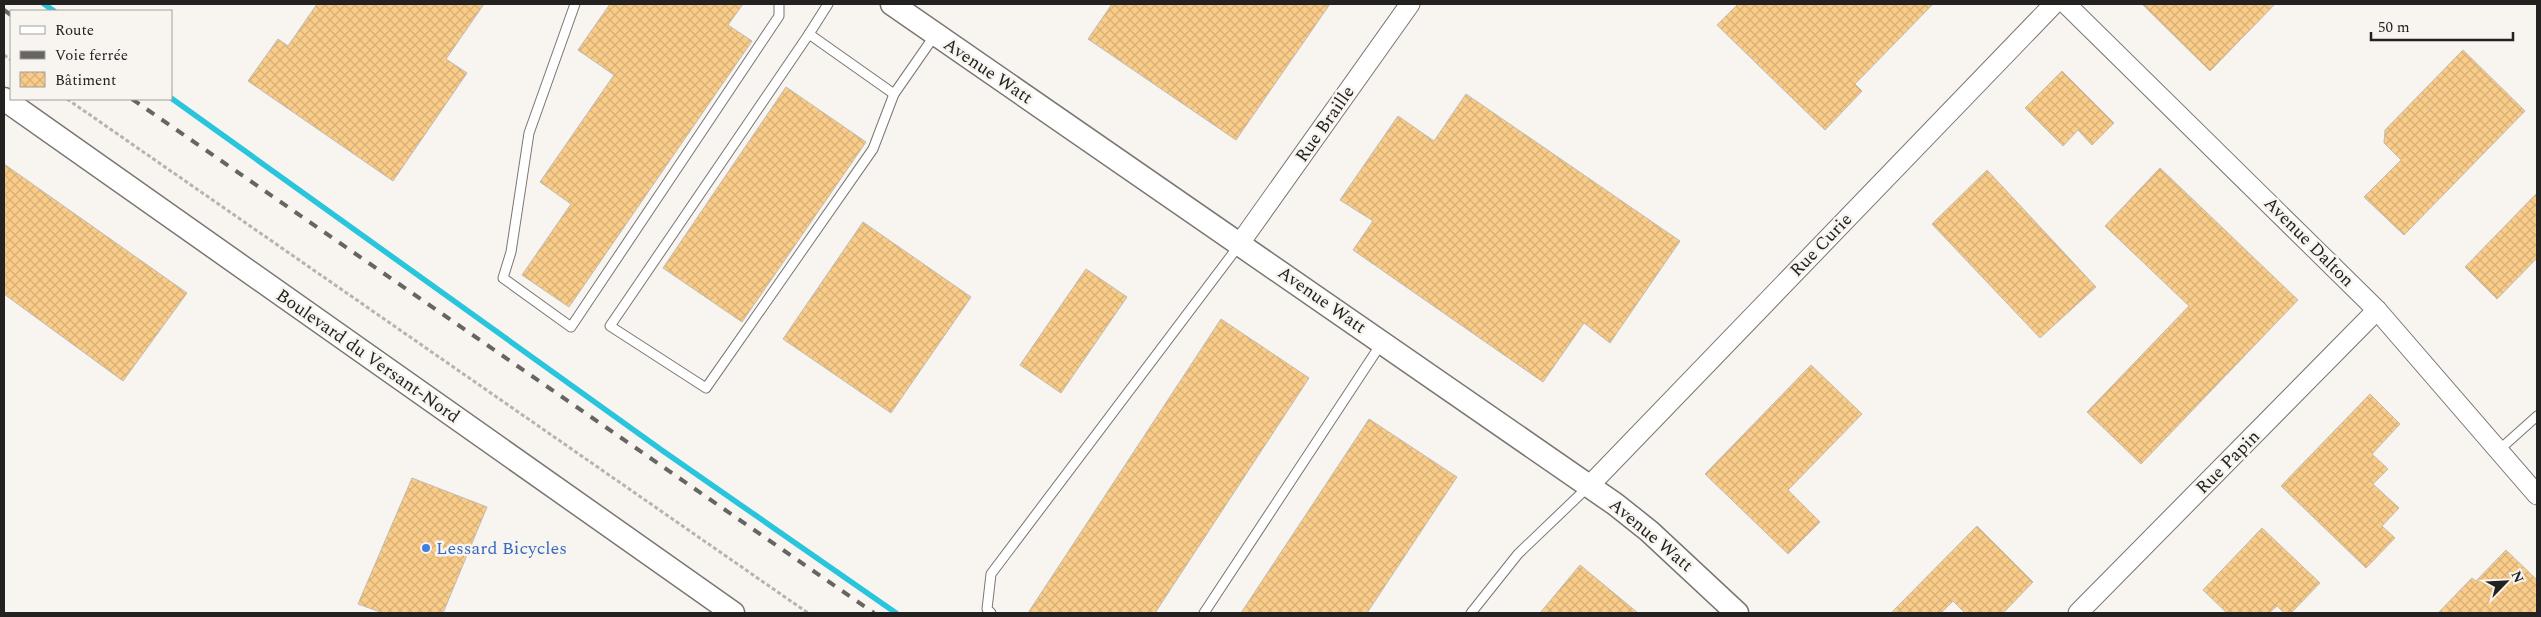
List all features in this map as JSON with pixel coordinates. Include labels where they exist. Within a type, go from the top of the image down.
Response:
[{"type":"street","name":"Avenue Watt","points":[[892,4],[1589,486],[1649,530],[1736,613]]},
{"type":"street","name":"Rue Braille","points":[[1240,243],[1410,4]]},
{"type":"street","name":"Rue Curie","points":[[1589,486],[2054,4]]},
{"type":"street","name":"Avenue Dalton","points":[[2066,4],[2377,310],[2537,494]]},
{"type":"street","name":"Boulevard du Versant-Nord","points":[[4,99],[733,613]]},
{"type":"street","name":"Rue Papin","points":[[2078,613],[2377,310]]},
{"type":"lane","points":[[575,4],[529,133],[511,252],[504,278],[571,327],[779,16],[779,4]]},
{"type":"lane","points":[[828,4],[610,326],[706,388],[873,150],[894,94],[935,35]]},
{"type":"lane","points":[[809,34],[894,94]]},
{"type":"lane","points":[[991,613],[987,609],[991,574],[1240,243]]},
{"type":"lane","points":[[1204,613],[1382,342]]},
{"type":"lane","points":[[2499,450],[2537,416]]},
{"type":"lane","points":[[1471,613],[1518,554],[1589,486]]},
{"type":"path","points":[[68,100],[808,613]]},
{"type":"building","points":[[317,4],[484,4],[446,59],[467,73],[393,181],[248,81],[278,39],[288,46]]},
{"type":"building","points":[[610,4],[743,4],[728,25],[752,41],[569,307],[522,275],[571,204],[540,182],[614,75],[578,50]]},
{"type":"building","points":[[1112,4],[1330,4],[1236,140],[1088,39]]},
{"type":"building","points":[[1738,4],[1933,4],[1855,84],[1862,91],[1825,130],[1717,25]]},
{"type":"building","points":[[2142,4],[2275,4],[2210,71]]},
{"type":"building","points":[[2463,50],[2525,111],[2404,235],[2364,197],[2401,160],[2384,143],[2385,130]]},
{"type":"building","points":[[2062,71],[2114,123],[2092,145],[2078,130],[2063,146],[2025,108]]},
{"type":"building","points":[[786,87],[866,142],[742,322],[663,268]]},
{"type":"building","points":[[1466,94],[1680,241],[1610,343],[1584,323],[1543,382],[1353,250],[1373,221],[1340,200],[1398,116],[1434,141]]},
{"type":"building","points":[[4,164],[187,293],[123,381],[4,294]]},
{"type":"building","points":[[2160,168],[2298,300],[2141,464],[2087,412],[2189,306],[2105,226]]},
{"type":"building","points":[[1987,170],[2096,287],[2040,338],[1932,224]]},
{"type":"building","points":[[2537,193],[2537,258],[2497,299],[2465,267]]},
{"type":"building","points":[[863,222],[971,297],[891,413],[783,339]]},
{"type":"building","points":[[1086,269],[1127,297],[1061,393],[1020,365]]},
{"type":"building","points":[[1221,319],[1309,378],[1155,613],[1028,613]]},
{"type":"building","points":[[1811,365],[1862,414],[1788,490],[1820,522],[1788,554],[1705,474]]},
{"type":"building","points":[[2370,394],[2400,424],[2372,454],[2388,469],[2373,484],[2399,508],[2382,526],[2395,538],[2366,568],[2281,486]]},
{"type":"building","points":[[1369,419],[1457,477],[1367,613],[1241,613]]},
{"type":"building","points":[[412,478],[487,507],[443,613],[383,613],[358,604]]},
{"type":"building","points":[[1977,526],[2033,582],[2003,613],[1965,613],[1953,601],[1941,613],[1891,613]]},
{"type":"building","points":[[2262,528],[2320,583],[2291,613],[2284,613],[2277,606],[2269,613],[2227,613],[2203,590]]},
{"type":"building","points":[[2506,550],[2537,580],[2537,613],[2438,613],[2472,578],[2476,581]]},
{"type":"building","points":[[1580,565],[1638,613],[1540,613]]},
{"type":"waterway","points":[[44,4],[53,10]]},
{"type":"waterway","points":[[172,99],[663,451],[896,613]]},
{"type":"railway","points":[[4,10],[10,14]]},
{"type":"railway","points":[[133,100],[874,613]]},
{"type":"place","name":"Lessard Bicycles","points":[[426,548]]}]
